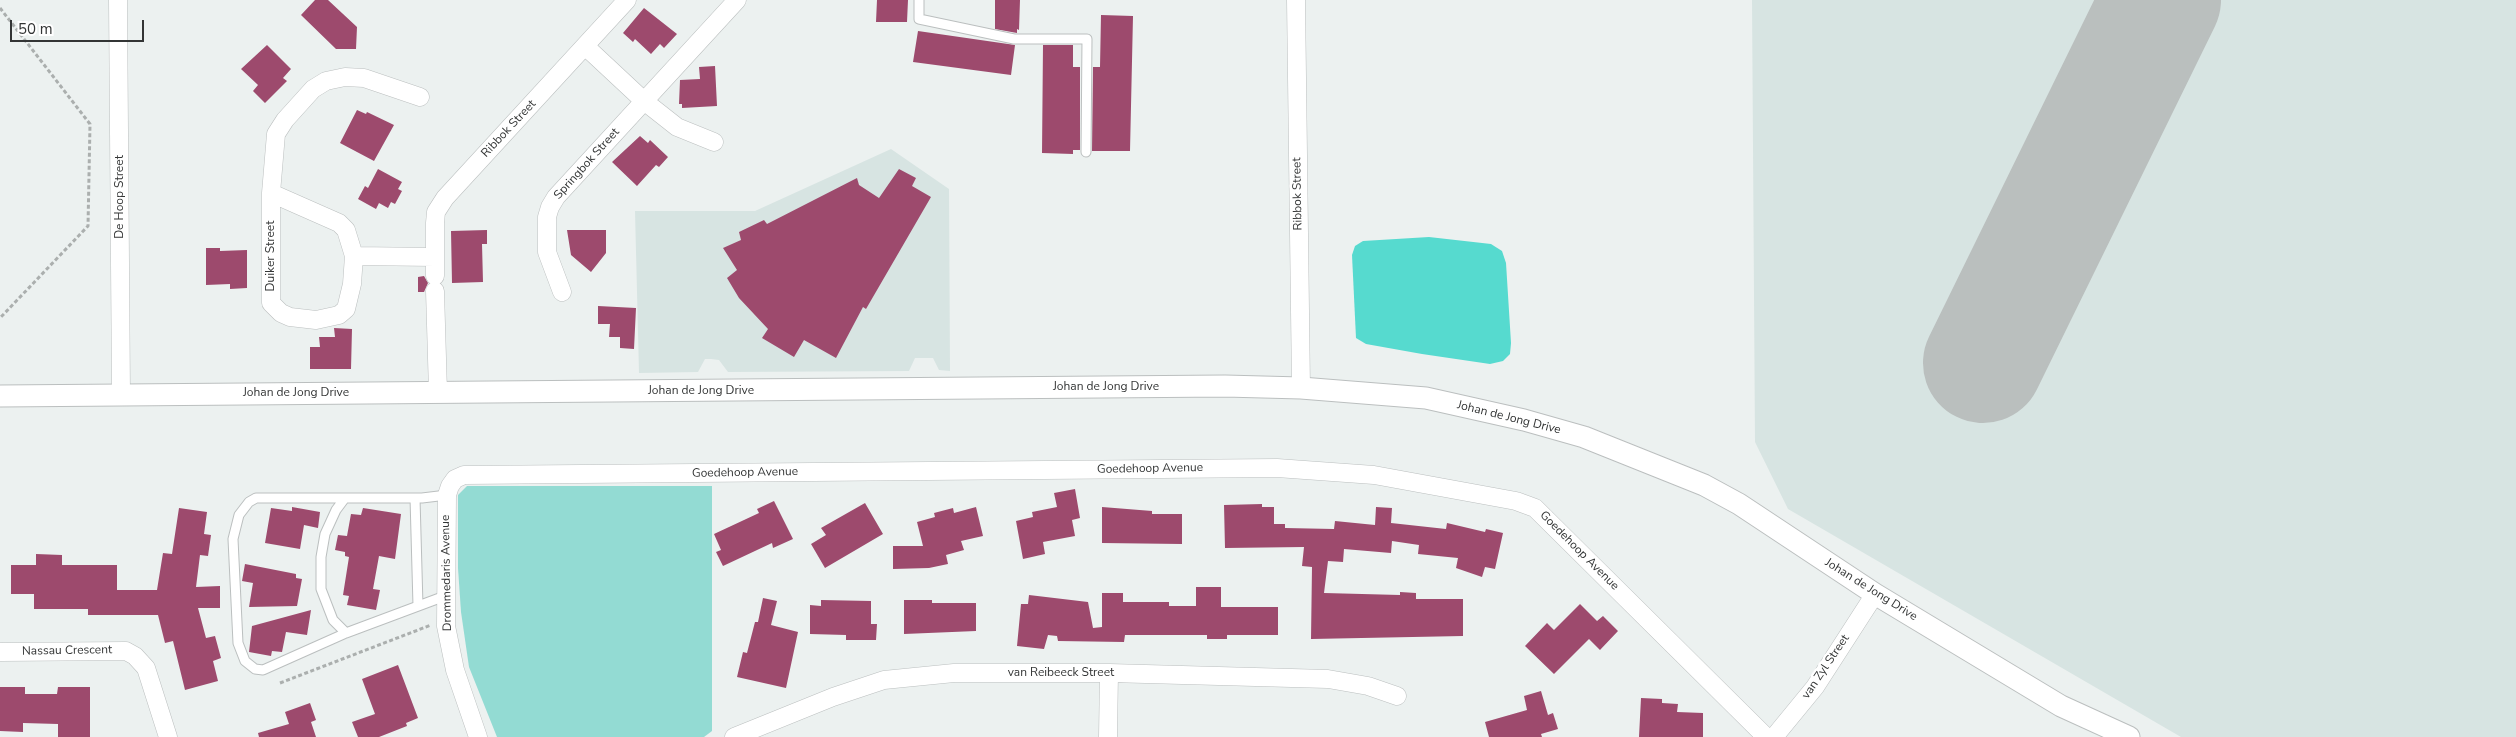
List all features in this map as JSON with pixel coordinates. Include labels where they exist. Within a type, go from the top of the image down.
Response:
[{"type":"street","name":"De Hoop Street","points":[[118,0],[121,394]]},
{"type":"street","name":"Ribbok Street","points":[[438,392],[435,284],[436,212],[445,198],[627,0]]},
{"type":"street","name":"Springbok Street","points":[[562,292],[547,252],[547,217],[550,207],[737,0]]},
{"type":"street","name":"Ribbok Street","points":[[1296,0],[1301,388]]},
{"type":"street","points":[[585,46],[644,101],[677,127],[714,142]]},
{"type":"street","name":"Duiker Street","points":[[271,193],[339,223],[346,230],[354,256],[352,284],[346,310],[339,315],[328,318],[307,319],[290,317],[275,308],[271,303],[271,193],[276,134],[285,120],[312,90],[320,84],[345,77],[364,78],[420,97]]},
{"type":"street","points":[[354,256],[435,257]]},
{"type":"street","name":"Johan de Jong Drive","points":[[0,396],[1225,386],[1301,388],[1426,398],[1524,420],[1608,446],[1697,482],[1739,504],[1875,594],[2061,706],[2128,737]]},
{"type":"street","name":"Goedehoop Avenue","points":[[447,495],[455,479],[464,475],[1276,468],[1374,475],[1506,499],[1524,503],[1545,518],[1766,737]]},
{"type":"street","name":"Drommedaris Avenue","points":[[447,495],[446,626],[455,670],[478,737]]},
{"type":"street","name":"van Zyl Street","points":[[1774,737],[1815,687],[1875,594]]},
{"type":"street","name":"Nassau Crescent","points":[[0,652],[126,651],[135,656],[146,668],[168,737]]},
{"type":"street","name":"van Reibeeck Street","points":[[734,737],[833,697],[884,680],[954,673],[1109,673],[1328,679],[1368,686],[1396,696]]},
{"type":"street","points":[[1108,737],[1109,673]]},
{"type":"lane","points":[[919,0],[920,19],[1014,39],[1088,39],[1086,152]]},
{"type":"lane","points":[[445,596],[346,633],[263,670],[255,669],[244,661],[238,643],[232,539],[238,515],[249,502],[256,498],[415,498],[447,495]]},
{"type":"lane","points":[[346,498],[336,510],[325,534],[321,557],[320,589],[333,620],[346,633]]},
{"type":"lane","points":[[415,498],[418,606]]},
{"type":"path","points":[[0,8],[90,124],[88,226],[0,318]]},
{"type":"path","points":[[280,683],[429,625],[446,626]]},
{"type":"shaded area","points":[[1752,0],[2516,0],[2516,737],[2181,737],[1788,509],[1755,442]]},
{"type":"shaded area","points":[[891,149],[949,189],[950,371],[939,370],[933,358],[915,358],[909,371],[728,372],[719,360],[705,359],[698,372],[639,373],[635,211],[755,211]]},
{"type":"shaded area","points":[[1429,237],[1491,244],[1502,251],[1506,263],[1511,343],[1510,354],[1503,361],[1490,364],[1422,354],[1366,344],[1356,338],[1352,255],[1355,246],[1363,241]]},
{"type":"shaded area","points":[[467,486],[712,486],[712,731],[704,737],[497,737],[469,667],[461,612],[458,568],[458,495]]},
{"type":"building","points":[[315,0],[328,0],[357,27],[356,49],[336,49],[301,15]]},
{"type":"building","points":[[877,0],[908,0],[907,22],[876,22]]},
{"type":"building","points":[[995,0],[1020,0],[1019,30],[1017,29],[1017,33],[995,29]]},
{"type":"building","points":[[644,8],[677,34],[664,48],[660,44],[651,54],[635,39],[633,42],[623,33]]},
{"type":"building","points":[[1101,15],[1133,16],[1130,151],[1092,151],[1093,67],[1100,67]]},
{"type":"building","points":[[918,31],[1015,45],[1011,75],[913,62]]},
{"type":"building","points":[[267,45],[291,69],[283,78],[287,81],[265,103],[253,91],[258,85],[241,69]]},
{"type":"building","points":[[1043,45],[1073,45],[1073,67],[1080,67],[1080,150],[1073,150],[1073,154],[1042,153]]},
{"type":"building","points":[[715,66],[717,106],[682,108],[682,104],[679,104],[680,80],[700,79],[699,67]]},
{"type":"building","points":[[357,110],[366,114],[367,112],[394,125],[374,161],[340,143]]},
{"type":"building","points":[[640,136],[648,143],[650,140],[668,157],[659,167],[656,165],[637,186],[612,162]]},
{"type":"building","points":[[378,169],[402,182],[398,189],[402,191],[395,204],[391,202],[388,208],[379,203],[376,209],[358,199],[365,186],[368,188]]},
{"type":"building","points":[[899,169],[916,178],[912,186],[931,197],[866,309],[863,307],[836,358],[804,340],[794,357],[762,338],[768,329],[739,298],[727,278],[737,270],[723,248],[741,240],[739,232],[764,220],[767,224],[857,178],[859,185],[879,198]]},
{"type":"building","points":[[487,230],[487,244],[482,244],[483,282],[452,283],[451,231]]},
{"type":"building","points":[[567,230],[606,230],[606,253],[591,272],[571,255]]},
{"type":"building","points":[[206,248],[220,248],[220,251],[247,250],[247,288],[230,289],[230,284],[206,285]]},
{"type":"building","points":[[424,276],[428,283],[424,292],[418,292],[418,277]]},
{"type":"building","points":[[598,306],[636,308],[634,349],[620,348],[620,337],[609,337],[610,324],[598,324]]},
{"type":"building","points":[[334,328],[352,329],[351,369],[310,369],[310,347],[320,347],[319,337],[335,337]]},
{"type":"building","points":[[1075,489],[1080,518],[1072,520],[1075,536],[1043,542],[1045,554],[1023,559],[1016,521],[1033,517],[1032,512],[1057,507],[1054,493]]},
{"type":"building","points":[[774,501],[793,539],[773,548],[772,543],[723,566],[716,552],[721,550],[714,534],[759,513],[757,509]]},
{"type":"building","points":[[865,503],[883,534],[825,568],[811,544],[826,535],[821,528]]},
{"type":"building","points":[[1262,504],[1262,507],[1274,507],[1274,524],[1285,524],[1285,528],[1334,529],[1335,521],[1375,525],[1376,507],[1392,508],[1391,523],[1446,529],[1447,523],[1485,532],[1486,529],[1503,533],[1495,569],[1485,567],[1482,577],[1456,568],[1458,558],[1418,554],[1419,545],[1392,541],[1391,553],[1344,549],[1343,562],[1328,561],[1324,593],[1400,595],[1400,592],[1416,593],[1416,599],[1463,599],[1463,636],[1311,639],[1312,567],[1302,566],[1304,547],[1225,548],[1224,505]]},
{"type":"building","points":[[292,507],[320,512],[318,528],[304,525],[300,549],[265,543],[271,508],[292,511]]},
{"type":"building","points":[[976,507],[983,536],[961,541],[964,550],[946,555],[948,564],[929,568],[893,569],[893,546],[923,546],[917,522],[935,517],[934,513],[953,508],[954,513]]},
{"type":"building","points":[[1102,507],[1152,511],[1152,514],[1182,514],[1182,544],[1102,543]]},
{"type":"building","points":[[179,508],[207,512],[204,534],[211,535],[208,556],[200,555],[196,587],[220,586],[220,608],[198,608],[206,638],[215,636],[221,658],[213,661],[218,681],[185,690],[173,641],[165,643],[158,615],[88,615],[88,609],[34,609],[34,594],[11,594],[11,565],[36,565],[36,554],[62,555],[62,565],[117,565],[117,590],[157,590],[163,553],[172,554]]},
{"type":"building","points":[[363,508],[401,514],[395,559],[379,556],[373,589],[380,590],[376,610],[347,605],[349,596],[343,595],[349,557],[345,556],[345,552],[335,550],[338,535],[347,536],[351,514],[361,515]]},
{"type":"building","points":[[245,564],[296,574],[296,578],[302,579],[297,606],[249,607],[253,583],[242,581]]},
{"type":"building","points":[[1196,587],[1221,587],[1221,607],[1278,607],[1278,635],[1227,635],[1227,639],[1207,639],[1207,635],[1125,635],[1124,642],[1058,641],[1057,636],[1048,635],[1044,649],[1017,646],[1021,604],[1028,604],[1029,595],[1088,602],[1093,628],[1102,627],[1102,593],[1123,593],[1123,602],[1169,602],[1169,606],[1196,606]]},
{"type":"building","points":[[763,598],[777,601],[771,625],[798,632],[786,688],[737,677],[743,652],[747,653],[755,622],[758,622]]},
{"type":"building","points":[[821,600],[871,601],[871,624],[877,624],[876,640],[846,640],[846,635],[810,634],[810,605],[821,606]]},
{"type":"building","points":[[904,600],[932,600],[932,603],[976,603],[976,631],[904,634]]},
{"type":"building","points":[[1580,604],[1597,621],[1603,616],[1618,631],[1600,650],[1589,639],[1554,674],[1525,646],[1547,623],[1554,630]]},
{"type":"building","points":[[311,610],[307,635],[286,632],[282,652],[272,651],[271,656],[249,652],[252,626]]},
{"type":"building","points":[[398,665],[418,718],[406,723],[407,726],[379,737],[358,737],[352,722],[375,714],[362,679]]},
{"type":"building","points":[[0,687],[25,687],[25,694],[57,694],[58,687],[90,687],[90,737],[58,737],[58,724],[23,723],[23,732],[0,731]]},
{"type":"building","points":[[1541,691],[1548,715],[1553,713],[1558,729],[1541,734],[1542,737],[1489,737],[1485,722],[1527,710],[1524,696]]},
{"type":"building","points":[[1641,698],[1662,699],[1662,703],[1678,704],[1677,712],[1703,713],[1703,737],[1639,737]]},
{"type":"building","points":[[310,703],[316,720],[311,722],[316,737],[259,737],[258,733],[289,724],[285,712]]},
{"type":"runway","points":[[1983,363],[2161,0]]}]
